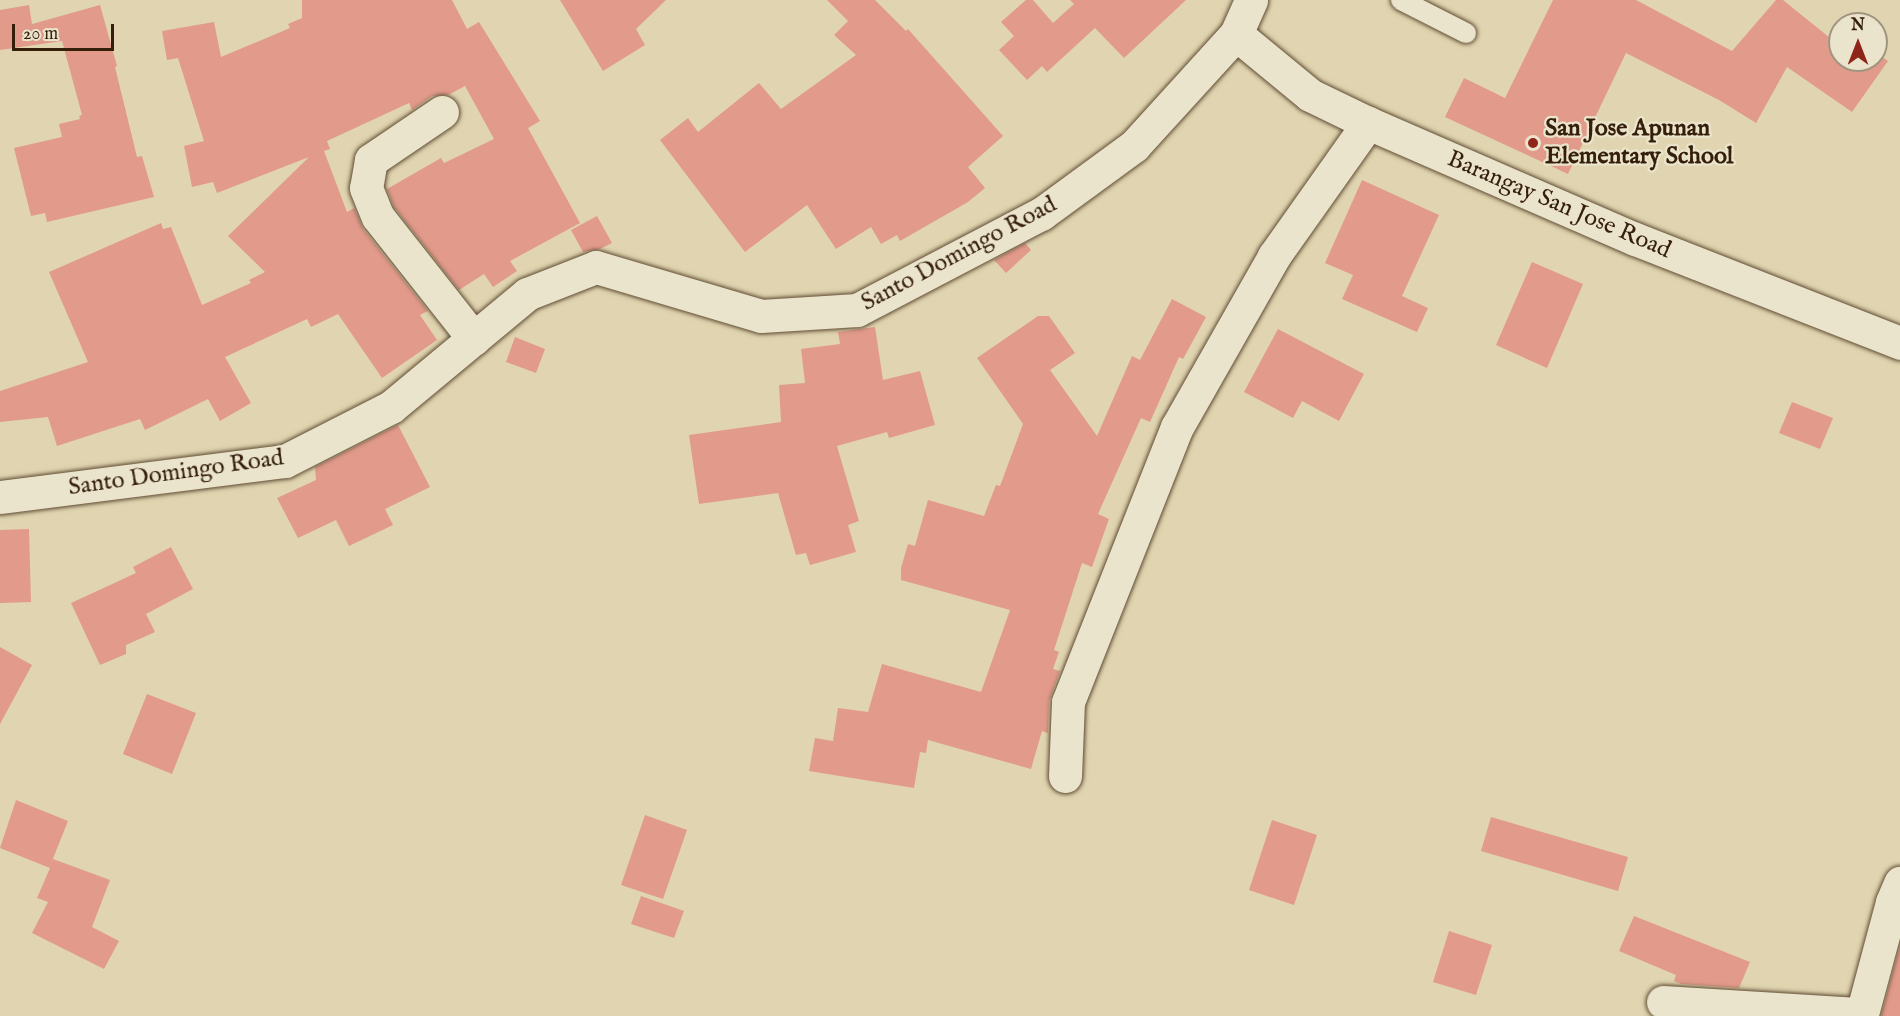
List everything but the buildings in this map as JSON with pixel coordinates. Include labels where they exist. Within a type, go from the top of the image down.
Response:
[{"type":"street","name":"Santo Domingo Road","points":[[0,497],[285,461],[391,406],[527,294],[596,267],[761,316],[857,310],[1041,214],[1134,146],[1236,34],[1251,0]]},
{"type":"street","name":"Barangay San Jose Road","points":[[1236,34],[1310,95],[1368,123],[1635,238],[1900,343]]},
{"type":"street","points":[[442,112],[371,160],[366,188],[378,217],[474,339]]},
{"type":"street","points":[[1065,776],[1068,702],[1176,427],[1274,255],[1368,123]]},
{"type":"street","points":[[1663,1002],[1862,1014],[1897,897]]},
{"type":"lane","points":[[1401,0],[1466,33]]},
{"type":"place","name":"San Jose Apunan Elementary School","points":[[1533,143]]}]
